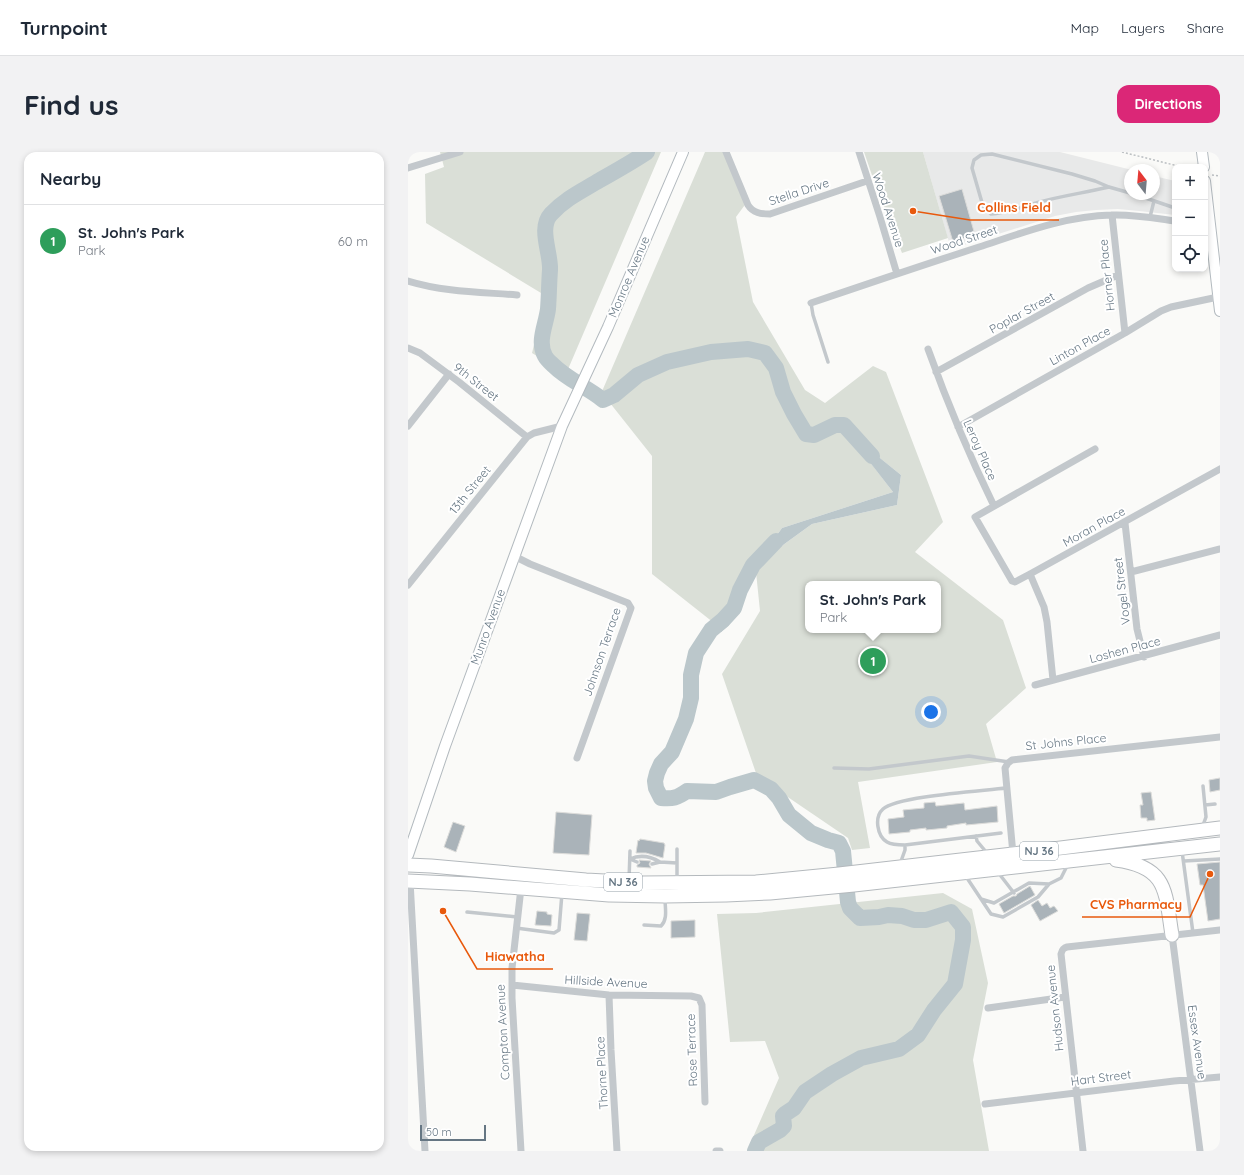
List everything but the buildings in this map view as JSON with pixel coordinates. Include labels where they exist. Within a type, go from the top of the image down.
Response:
[{"type":"highway","name":"NJ 36","points":[[409,881],[470,884],[609,895],[665,896],[770,893],[857,879],[963,873],[1014,854],[1220,828]]},
{"type":"highway","name":"NJ 36","points":[[857,879],[899,867],[1070,860],[1220,844]]},
{"type":"highway","points":[[1099,857],[1132,862],[1145,867],[1153,873],[1162,885],[1166,895],[1172,935]]},
{"type":"highway","name":"NJ 36","points":[[408,865],[586,880],[629,882],[839,881]]},
{"type":"street","points":[[408,168],[460,152]]},
{"type":"street","name":"Monroe Avenue","points":[[573,402],[608,327],[683,152]]},
{"type":"street","name":"Stella Drive","points":[[726,152],[748,205],[754,212],[770,214],[867,181]]},
{"type":"street","name":"Wood Avenue","points":[[858,152],[897,274]]},
{"type":"street","points":[[1202,152],[1204,164]]},
{"type":"street","name":"Wood Street","points":[[811,302],[1051,224],[1078,218],[1112,215],[1172,221]]},
{"type":"street","name":"Horner Place","points":[[1112,215],[1125,334]]},
{"type":"street","points":[[1208,233],[1220,311]]},
{"type":"street","name":"Poplar Street","points":[[936,372],[1088,288],[1118,274]]},
{"type":"street","points":[[408,281],[450,290],[517,295]]},
{"type":"street","name":"Linton Place","points":[[958,427],[1171,307],[1218,298]]},
{"type":"street","name":"9th Street","points":[[408,348],[420,353],[449,374],[527,437]]},
{"type":"street","name":"Leroy Place","points":[[928,349],[976,470],[994,506]]},
{"type":"street","points":[[408,426],[449,374]]},
{"type":"street","name":"Munro Avenue","points":[[408,855],[445,746],[514,556],[562,426],[573,402]]},
{"type":"street","points":[[527,437],[534,433],[562,426]]},
{"type":"street","name":"13th Street","points":[[408,585],[527,437]]},
{"type":"street","points":[[994,506],[1095,449]]},
{"type":"street","name":"Moran Place","points":[[994,506],[975,517],[1012,581],[1015,582],[1125,523],[1220,469]]},
{"type":"street","name":"Vogel Street","points":[[1125,523],[1138,629],[1144,656]]},
{"type":"street","points":[[1131,572],[1220,549]]},
{"type":"street","name":"Johnson Terrace","points":[[514,556],[628,603],[631,608],[577,758]]},
{"type":"street","points":[[1030,574],[1044,607],[1053,680]]},
{"type":"street","name":"Loshen Place","points":[[1035,685],[1220,635]]},
{"type":"street","name":"St Johns Place","points":[[1009,762],[1012,760],[1027,758],[1220,737]]},
{"type":"street","points":[[1009,762],[1004,768],[1014,854]]},
{"type":"street","points":[[409,881],[425,1151]]},
{"type":"street","name":"Compton Avenue","points":[[521,888],[512,968],[521,1151]]},
{"type":"street","name":"Hudson Avenue","points":[[1083,1151],[1065,997],[1061,954],[1064,948],[1220,930]]},
{"type":"street","name":"Essex Avenue","points":[[1172,935],[1200,1151]]},
{"type":"street","name":"Hillside Avenue","points":[[512,985],[610,995],[691,996],[699,998]]},
{"type":"street","name":"Thorne Place","points":[[610,995],[611,1050],[617,1151]]},
{"type":"street","points":[[988,1008],[1065,997]]},
{"type":"street","name":"Rose Terrace","points":[[699,998],[702,1005],[706,1102]]},
{"type":"street","name":"Hart Street","points":[[985,1104],[1076,1092],[1220,1077]]},
{"type":"lane","points":[[1109,187],[1069,194],[1003,213],[991,214],[983,206],[972,168],[974,160],[981,155],[992,154],[1072,174],[1124,191]]},
{"type":"lane","points":[[1151,200],[1172,207]]},
{"type":"lane","points":[[1150,218],[1154,201]]},
{"type":"lane","points":[[811,302],[813,316],[828,362]]},
{"type":"lane","points":[[834,768],[869,768],[969,756],[1009,762]]},
{"type":"lane","points":[[1200,830],[1206,817],[1203,786]]},
{"type":"lane","points":[[1001,833],[905,845],[894,845],[882,838],[879,832],[878,818],[882,810],[890,804],[919,797],[1006,788]]},
{"type":"lane","points":[[1205,805],[1215,804]]},
{"type":"lane","points":[[976,836],[977,841],[1014,893]]},
{"type":"lane","points":[[899,867],[905,850],[905,845]]},
{"type":"lane","points":[[1182,848],[1193,933]]},
{"type":"lane","points":[[677,849],[677,882]]},
{"type":"lane","points":[[629,882],[630,851]]},
{"type":"lane","points":[[630,859],[638,855],[652,858],[660,862]]},
{"type":"lane","points":[[630,859],[637,862]]},
{"type":"lane","points":[[1184,861],[1220,859]]},
{"type":"lane","points":[[963,873],[991,914],[1003,917],[1038,897],[1049,884],[1061,878],[1070,860]]},
{"type":"lane","points":[[652,864],[660,862],[677,863]]},
{"type":"lane","points":[[981,899],[994,903],[1014,893],[1029,883],[1049,884]]},
{"type":"lane","points":[[516,928],[556,932],[558,930],[562,892]]},
{"type":"lane","points":[[644,925],[661,926],[665,917],[665,896]]},
{"type":"lane","points":[[467,912],[517,917]]},
{"type":"path","points":[[1122,152],[1172,164]]},
{"type":"path","points":[[1214,175],[1220,176]]},
{"type":"shaded area","points":[[440,152],[661,152],[566,374],[532,353],[546,296],[426,223],[425,174],[444,167]]},
{"type":"shaded area","points":[[705,152],[726,152],[747,202],[736,217],[753,302],[805,390],[825,403],[873,366],[886,372],[943,522],[915,552],[1003,620],[1026,688],[986,724],[997,762],[858,782],[870,848],[852,850],[848,838],[757,776],[722,674],[760,611],[756,572],[772,553],[812,524],[897,505],[901,475],[846,431],[893,492],[782,528],[714,623],[652,574],[652,456],[610,403],[600,396]]},
{"type":"shaded area","points":[[864,152],[923,152],[948,238],[902,253]]},
{"type":"shaded area","points":[[923,152],[1060,152],[1124,168],[1124,200],[1160,200],[1160,177],[1172,180],[1172,215],[1118,209],[1076,212],[1055,216],[951,249]]},
{"type":"shaded area","points":[[844,429],[901,475],[897,505],[812,524],[772,553],[748,582],[735,617],[721,632],[715,629],[714,623],[782,528],[893,492]]},
{"type":"shaded area","points":[[943,893],[972,909],[988,983],[973,1060],[989,1151],[747,1151],[779,1078],[765,1041],[730,1042],[717,914],[756,913]]},
{"type":"waterway","points":[[647,152],[568,199],[557,208],[547,220],[545,233],[550,270],[548,309],[542,339],[543,350],[547,359],[565,375],[603,400],[614,395],[638,375],[667,362],[711,352],[748,349],[765,353],[776,368],[783,392],[806,434],[814,435],[835,425],[844,425],[872,456]]},
{"type":"waterway","points":[[755,1151],[759,1142],[780,1130],[784,1126],[783,1116],[794,1108],[805,1092],[832,1074],[861,1058],[899,1049],[918,1035],[934,1010],[955,984],[963,940],[963,927],[951,912],[926,920],[914,920],[902,916],[888,915],[860,918],[850,908],[848,902],[843,851],[839,843],[811,833],[789,815],[779,798],[771,789],[754,780],[716,792],[687,791],[678,797],[672,798],[661,798],[656,788],[655,781],[657,773],[661,764],[672,752],[686,719],[691,698],[691,675],[696,653],[711,630],[734,608],[740,590],[753,565],[776,541]]},
{"type":"place","name":"Collins Field","points":[[913,211]]},
{"type":"place","name":"St. John's Park","points":[[873,661]]},
{"type":"place","name":"CVS Pharmacy","points":[[1210,874]]},
{"type":"place","name":"Hiawatha","points":[[443,911]]}]
